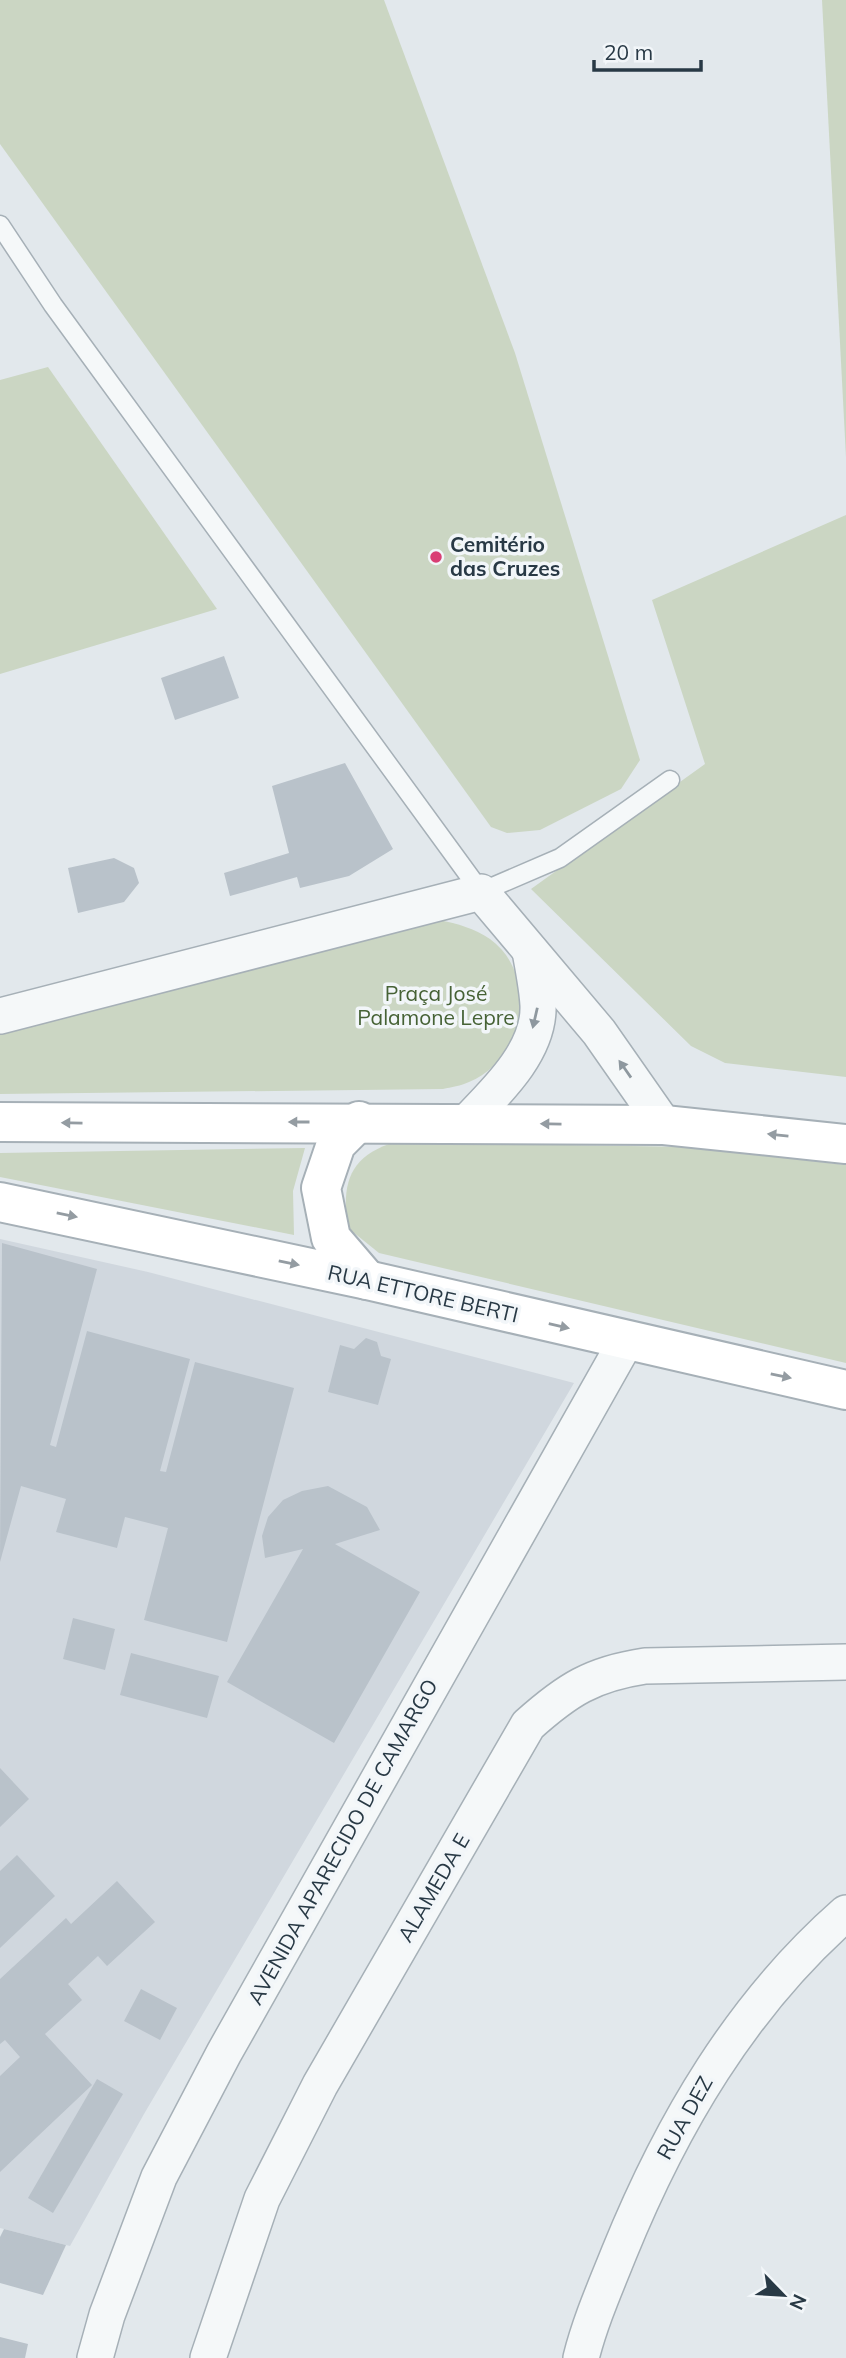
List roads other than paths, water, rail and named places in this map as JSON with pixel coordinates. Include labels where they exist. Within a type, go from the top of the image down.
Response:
[{"type":"street","points":[[0,1016],[481,892],[599,1032],[664,1125]]},
{"type":"street","points":[[466,1123],[503,1085],[529,1043],[538,1007],[530,951]]},
{"type":"street","points":[[359,1121],[336,1144],[321,1188],[331,1238],[367,1280]]},
{"type":"street","points":[[0,1122],[359,1121],[664,1125],[846,1144]]},
{"type":"street","name":"RUA ETTORE BERTI","points":[[0,1202],[367,1280],[846,1390]]},
{"type":"street","name":"AVENIDA APARECIDO DE CAMARGO","points":[[95,2358],[107,2315],[159,2177],[224,2053],[626,1341]]},
{"type":"street","name":"ALAMEDA E","points":[[208,2358],[262,2199],[320,2085],[528,1725],[578,1685],[613,1671],[645,1666],[846,1662]]},
{"type":"street","name":"RUA DEZ","points":[[581,2358],[589,2328],[644,2192],[700,2086],[756,2006],[815,1940],[846,1913]]},
{"type":"lane","points":[[0,225],[52,305],[481,892],[560,858],[670,780]]},
{"type":"place","name":"Cemitério das Cruzes","points":[[436,557]]},
{"type":"park label","name":"Praça José Palamone Lepre","points":[[436,1006]]}]
